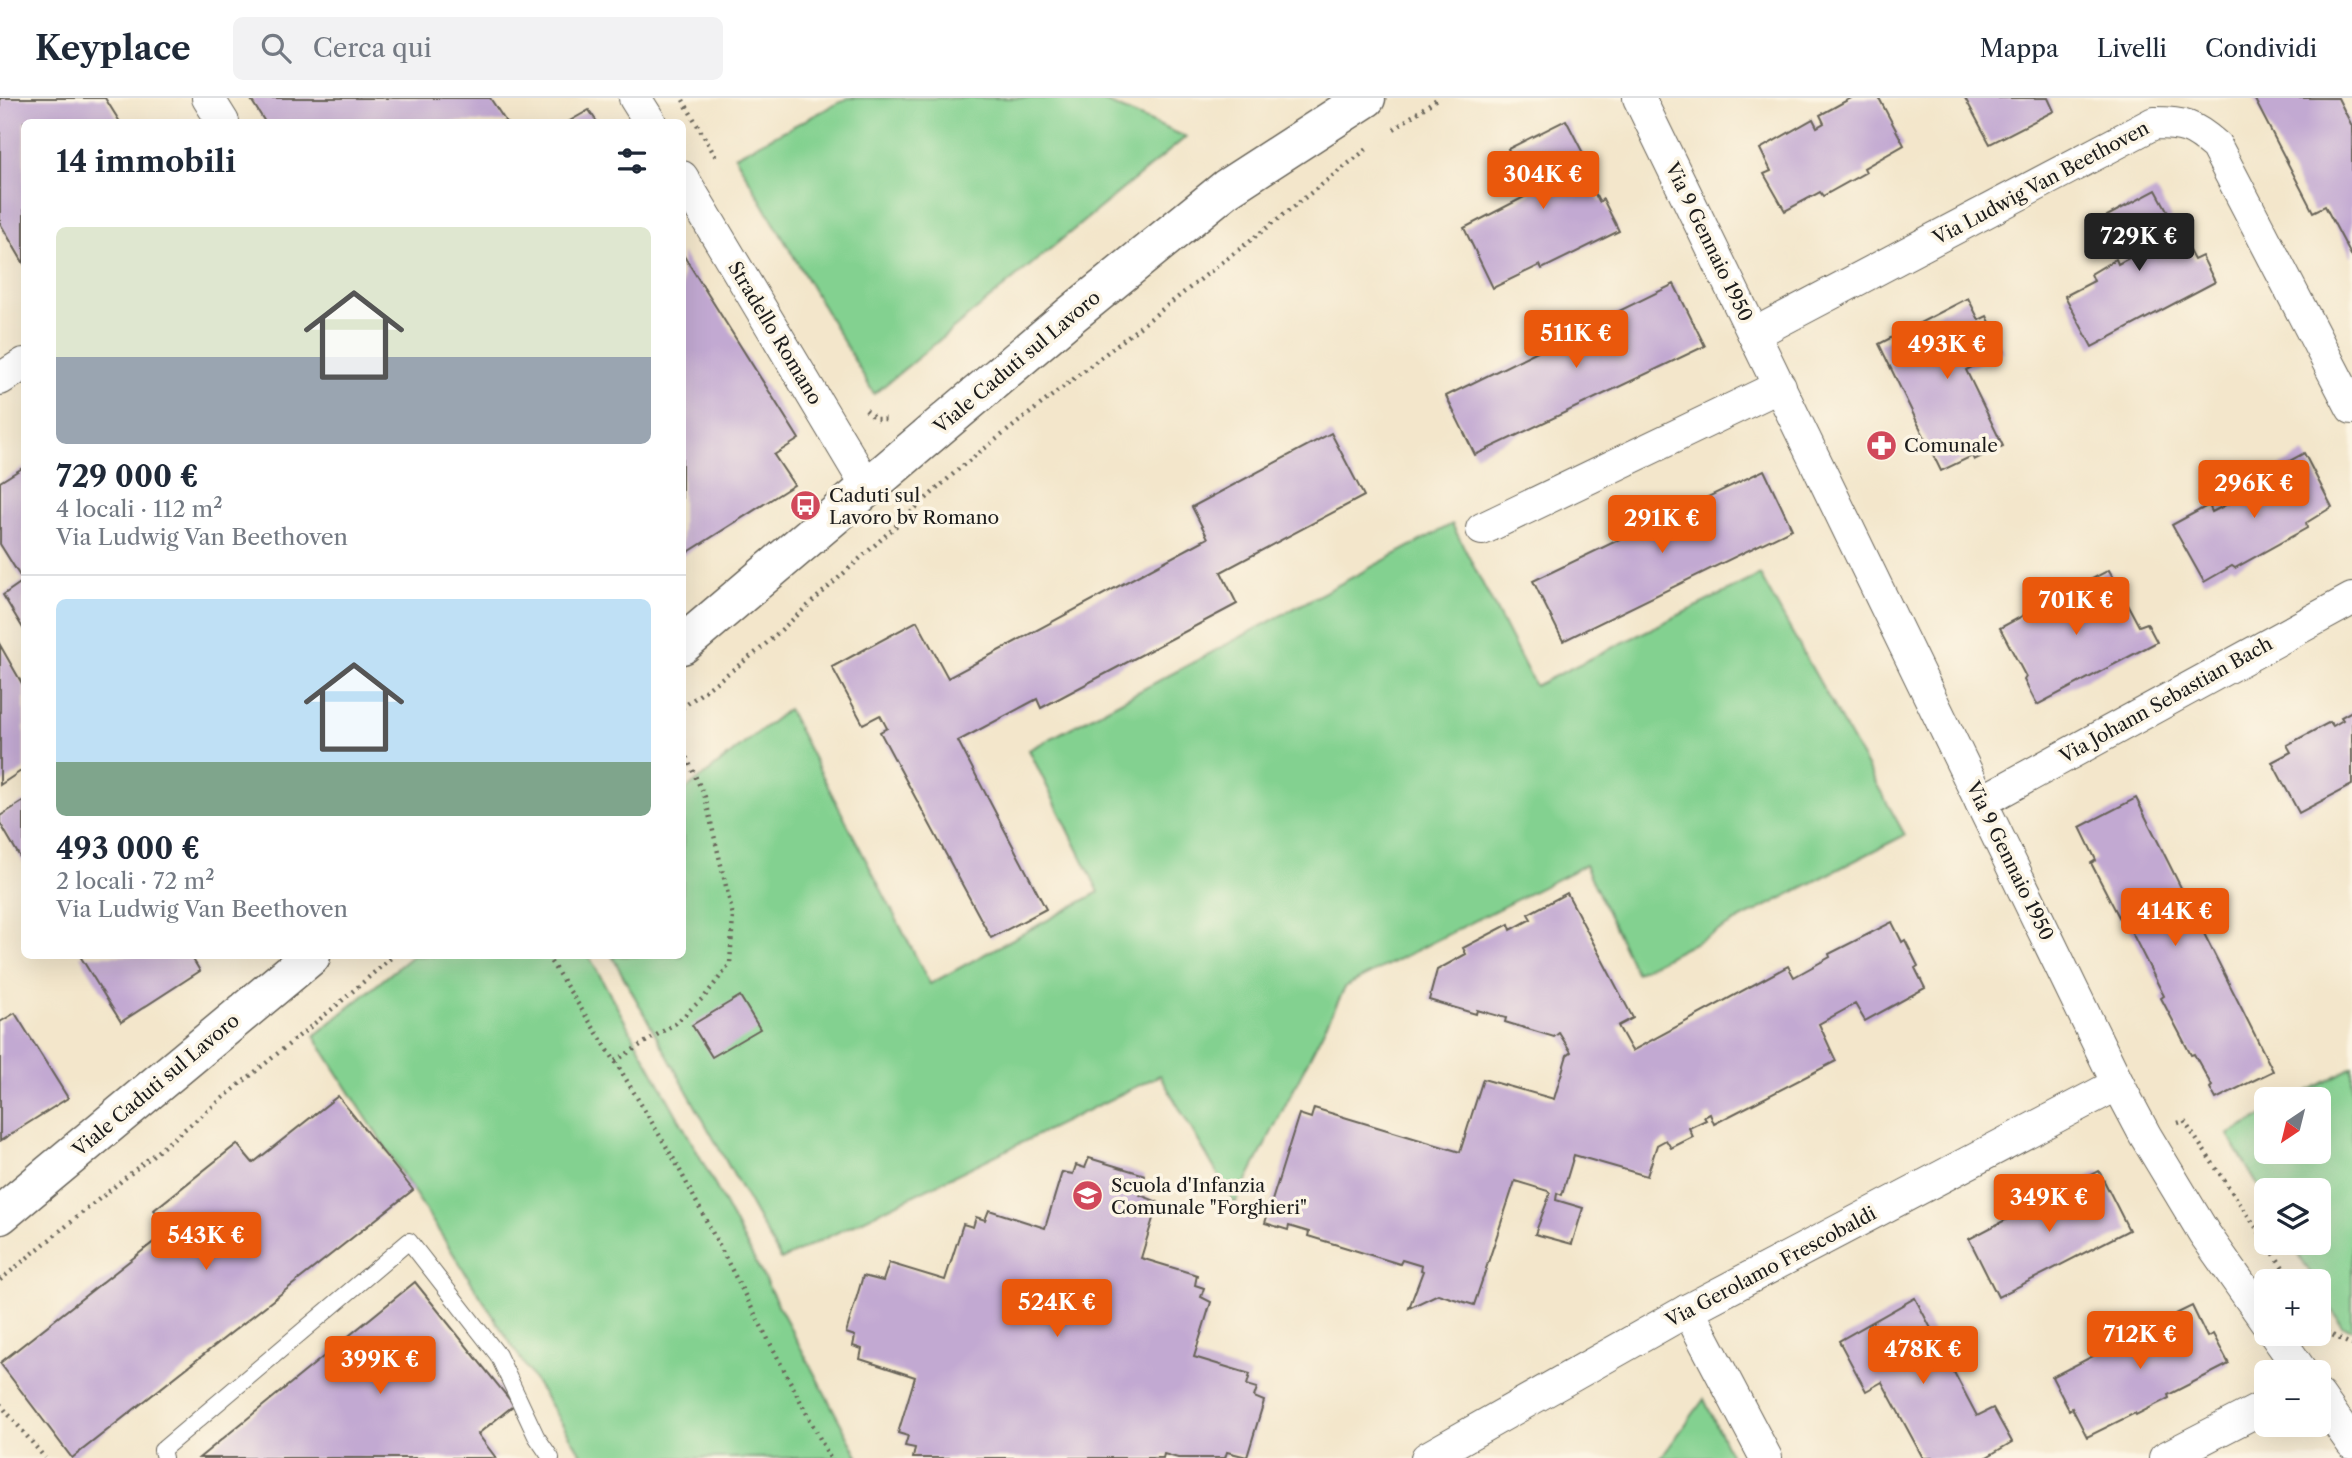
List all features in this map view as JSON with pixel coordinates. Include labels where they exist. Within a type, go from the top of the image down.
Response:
[{"type":"street","points":[[208,98],[221,119]]},
{"type":"street","points":[[635,98],[648,119]]},
{"type":"street","name":"Viale Caduti sul Lavoro","points":[[686,642],[1072,314],[1227,188],[1366,98]]},
{"type":"street","name":"Via 9 Gennaio 1950","points":[[1640,98],[2118,1084],[2145,1135],[2204,1233],[2254,1304]]},
{"type":"street","name":"Via Ludwig Van Beethoven","points":[[1754,334],[2154,123],[2178,123],[2197,129],[2216,146],[2352,408]]},
{"type":"street","name":"Stradello Romano","points":[[686,184],[868,488]]},
{"type":"street","points":[[0,379],[21,366]]},
{"type":"street","points":[[1482,529],[1780,386]]},
{"type":"street","name":"Via Johann Sebastian Bach","points":[[1981,802],[2352,599]]},
{"type":"street","name":"Viale Caduti sul Lavoro","points":[[0,1215],[308,959]]},
{"type":"street","name":"Via Gerolamo Frescobaldi","points":[[1427,1458],[1688,1310],[2118,1084]]},
{"type":"street","points":[[1688,1310],[1766,1458]]},
{"type":"street","points":[[2165,1458],[2254,1412]]},
{"type":"street","points":[[2331,1413],[2352,1443]]},
{"type":"lane","points":[[164,1458],[162,1450],[410,1241],[498,1355],[536,1436],[551,1458]]},
{"type":"path","points":[[1386,135],[1438,98]]},
{"type":"path","points":[[686,705],[759,650],[961,467],[1376,143]]},
{"type":"path","points":[[615,1061],[676,1023],[705,996],[730,964],[733,916],[705,797],[686,757]]},
{"type":"path","points":[[0,1280],[337,1006],[390,959]]},
{"type":"path","points":[[549,959],[675,1161],[830,1458]]},
{"type":"path","points":[[2331,1334],[2352,1345]]},
{"type":"path","points":[[0,1404],[45,1458]]},
{"type":"green space","points":[[848,98],[1096,98],[1186,137],[874,394],[735,156]]},
{"type":"green space","points":[[1452,524],[1535,686],[1760,575],[1905,835],[1636,973],[1585,865],[1346,986],[1235,1204],[1160,1075],[781,1260],[614,959],[686,959],[686,790],[788,709],[930,984],[1099,892],[1029,750]]},
{"type":"green space","points":[[408,959],[591,959],[700,1157],[859,1458],[584,1458],[314,1036]]},
{"type":"green space","points":[[2352,1067],[2352,1329],[2342,1326],[2331,1308],[2331,1269],[2308,1269],[2299,1255],[2331,1255],[2331,1178],[2254,1179],[2228,1135],[2254,1121],[2254,1164],[2331,1164],[2331,1087],[2316,1087]]},
{"type":"green space","points":[[1704,1399],[1732,1458],[1661,1458]]},
{"type":"building","points":[[0,98],[105,98],[118,119],[21,119],[21,259],[0,223]]},
{"type":"building","points":[[250,98],[490,98],[504,119],[263,119]]},
{"type":"building","points":[[1851,98],[1879,98],[1904,145],[1864,168],[1866,172],[1823,196],[1820,192],[1785,211],[1764,174],[1771,171],[1760,149],[1813,119],[1817,127],[1824,123],[1820,115]]},
{"type":"building","points":[[1965,98],[2048,98],[2054,111],[1990,144]]},
{"type":"building","points":[[2254,98],[2338,98],[2352,126],[2352,257],[2325,206],[2313,212]]},
{"type":"building","points":[[589,110],[595,119],[573,119]]},
{"type":"building","points":[[1566,120],[1585,157],[1578,160],[1599,202],[1603,199],[1619,231],[1542,269],[1540,265],[1493,288],[1464,228],[1530,194],[1508,149]]},
{"type":"building","points":[[2156,190],[2194,260],[2202,256],[2215,282],[2092,347],[2065,296],[2094,281],[2091,274],[2116,259],[2118,264],[2129,258],[2107,216]]},
{"type":"building","points":[[686,259],[799,439],[774,455],[794,485],[686,553]]},
{"type":"building","points":[[1674,284],[1705,346],[1475,455],[1446,396]]},
{"type":"building","points":[[1968,298],[1979,320],[1987,316],[2004,351],[1966,370],[2003,446],[1974,460],[1972,456],[1941,471],[1879,344]]},
{"type":"building","points":[[1331,433],[1364,496],[1221,572],[1237,604],[1041,708],[1037,699],[958,741],[1046,909],[991,938],[880,732],[887,728],[880,715],[863,724],[832,667],[917,621],[948,678],[1208,538],[1192,507]]},
{"type":"building","points":[[2304,453],[2332,507],[2306,523],[2307,528],[2204,582],[2172,525],[2209,505],[2212,512],[2270,482],[2266,474]]},
{"type":"building","points":[[21,469],[21,578],[0,544],[0,482]]},
{"type":"building","points":[[1764,470],[1792,529],[1563,641],[1533,581]]},
{"type":"building","points":[[2109,570],[2139,626],[2147,623],[2157,642],[2037,705],[2024,680],[2026,677],[2000,628],[2050,601],[2052,604],[2062,599],[2061,595]]},
{"type":"building","points":[[21,582],[21,625],[3,595]]},
{"type":"building","points":[[0,645],[21,682],[21,771],[0,785]]},
{"type":"building","points":[[2352,711],[2352,785],[2299,813],[2272,762],[2291,752],[2287,745],[2330,722],[2333,726],[2343,720],[2341,717]]},
{"type":"building","points":[[2136,798],[2273,1071],[2216,1099],[2210,1088],[2212,1086],[2194,1054],[2191,1055],[2161,998],[2164,996],[2124,917],[2120,919],[2091,863],[2096,860],[2080,827]]},
{"type":"building","points":[[21,803],[21,859],[0,823],[0,816]]},
{"type":"building","points":[[1567,893],[1633,1018],[1618,1026],[1632,1051],[1788,966],[1794,977],[1830,957],[1829,954],[1892,922],[1918,966],[1915,968],[1925,988],[1865,1021],[1855,1004],[1819,1024],[1836,1061],[1714,1124],[1710,1114],[1704,1117],[1706,1120],[1689,1128],[1693,1137],[1671,1148],[1666,1140],[1657,1145],[1647,1176],[1574,1155],[1562,1195],[1557,1193],[1556,1200],[1583,1208],[1572,1244],[1535,1234],[1550,1194],[1548,1191],[1515,1181],[1474,1305],[1438,1294],[1409,1308],[1423,1271],[1422,1266],[1402,1260],[1400,1264],[1308,1236],[1309,1232],[1289,1226],[1288,1230],[1265,1223],[1299,1114],[1311,1118],[1314,1108],[1460,1152],[1483,1079],[1554,1099],[1567,1055],[1571,1052],[1559,1033],[1554,1037],[1505,1022],[1506,1018],[1477,1010],[1476,1014],[1429,1000],[1437,970],[1466,954],[1463,948],[1509,924],[1511,930],[1531,919],[1528,914]]},
{"type":"building","points":[[82,959],[193,959],[200,971],[121,1022]]},
{"type":"building","points":[[740,996],[760,1029],[712,1057],[692,1025]]},
{"type":"building","points":[[15,1013],[68,1098],[0,1141],[0,1022]]},
{"type":"building","points":[[338,1096],[413,1190],[72,1458],[0,1363],[170,1229],[154,1210],[237,1144],[253,1163]]},
{"type":"building","name":"Scuola d'Infanzia Comunale \"Forghieri\"","points":[[1089,1158],[1145,1175],[1140,1195],[1158,1202],[1141,1258],[1197,1275],[1195,1285],[1204,1288],[1201,1297],[1211,1302],[1194,1357],[1250,1374],[1247,1385],[1257,1388],[1254,1397],[1264,1401],[1247,1457],[1227,1452],[1225,1458],[1178,1458],[1164,1454],[1163,1458],[913,1458],[915,1448],[905,1446],[908,1436],[898,1433],[915,1377],[860,1359],[862,1349],[853,1346],[855,1336],[846,1333],[863,1276],[883,1281],[889,1263],[945,1280],[963,1224],[973,1227],[976,1217],[985,1220],[989,1210],[1045,1228],[1062,1172],[1073,1174],[1076,1165],[1085,1168]]},
{"type":"building","points":[[2099,1171],[2129,1230],[1998,1297],[1969,1239]]},
{"type":"building","points":[[415,1282],[514,1405],[478,1434],[496,1458],[199,1458]]},
{"type":"building","points":[[1915,1298],[1977,1416],[1993,1408],[2012,1442],[1985,1458],[1923,1458],[1882,1382],[1866,1391],[1839,1341]]},
{"type":"building","points":[[2192,1306],[2207,1337],[2213,1334],[2229,1364],[2168,1395],[2169,1398],[2136,1415],[2135,1413],[2087,1437],[2052,1377],[2105,1350],[2104,1346]]},
{"type":"place","name":"Comunale","points":[[1881,445]]},
{"type":"place","name":"Caduti sul Lavoro bv Romano","points":[[806,506]]},
{"type":"place","name":"Scuola d'Infanzia Comunale \"Forghieri\"","points":[[1088,1196]]}]
